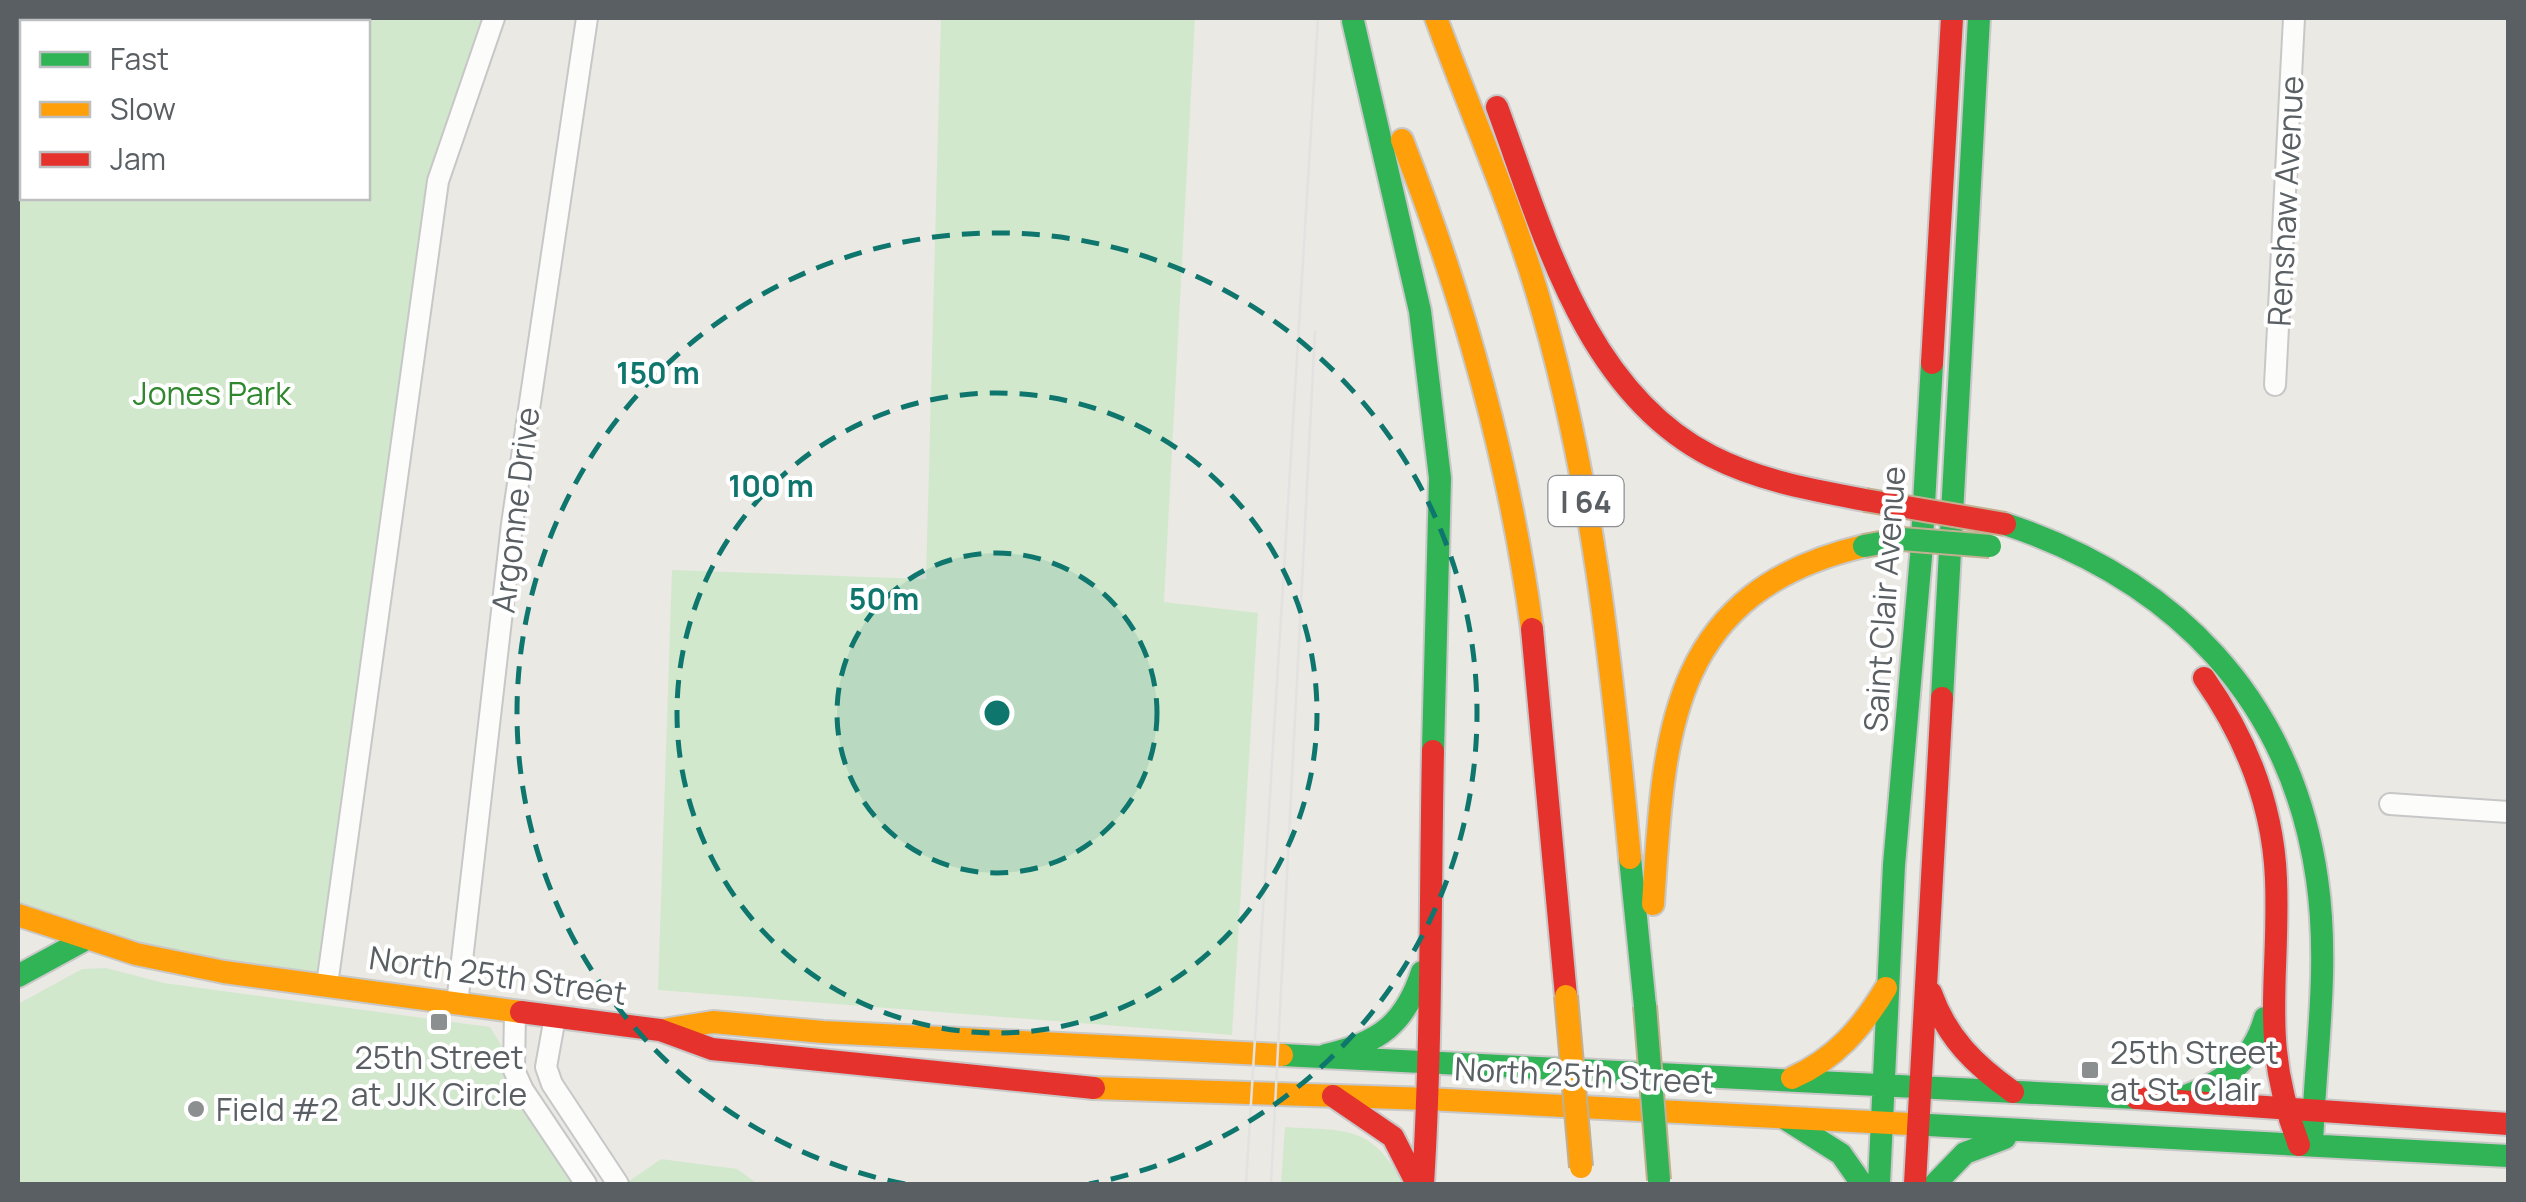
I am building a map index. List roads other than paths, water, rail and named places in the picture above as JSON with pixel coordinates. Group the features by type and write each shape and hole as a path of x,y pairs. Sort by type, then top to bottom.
{"main road":[{"name":"Saint Clair Avenue","path":"1879,1184 1887,985 1921,556 1952,18"},
{"name":"Saint Clair Avenue","path":"1915,1184 1979,18"},
{"path":"1352,19 1403,224 1435,420 1441,544 1429,950 1431,1062 1420,1184"},
{"name":"I 64","path":"1352,19 1451,269 1500,448 1540,684 1582,1176"},
{"path":"1440,28 1493,95 1554,256 1598,351 1643,408 1677,438 1758,478 1808,493 2004,524 2069,543 2154,594 2204,641 2267,728 2305,822 2316,876 2320,916 2312,1107 2305,1145"},
{"name":"I 64","path":"1440,28 1536,289 1581,472 1611,660 1659,1182"},
{"path":"1645,1006 1664,761 1685,678 1708,640 1775,579 1802,563 1902,539 2000,548 2094,580 2134,606 2194,665 2220,699 2262,788 2271,825 2276,906 2270,996 2274,1068 2284,1106 2305,1145"},
{"name":"North 25th Street","path":"18,914 136,954 224,972 660,1030 712,1050 991,1080 1143,1092 1428,1099 1782,1116 1918,1128 2508,1156"},
{"path":"18,976 86,938"},
{"path":"1326,1056 1381,1038 1399,1024 1412,1006 1429,950"},
{"path":"1927,978 1948,1037 1973,1064 2012,1092"},
{"path":"1784,1081 1825,1062 1846,1046 1868,1020 1887,985"},
{"path":"2175,1100 2216,1086 2243,1068 2260,1043 2270,996"},
{"name":"North 25th Street","path":"660,1030 713,1022 823,1032 2312,1107 2508,1124"},
{"path":"1333,1096 1392,1137 1420,1184"},
{"path":"1782,1116 1841,1154 1862,1184"},
{"path":"1934,1184 1965,1152 2022,1132"}],"street":[{"path":"328,984 438,180 494,18"},
{"name":"Argonne Drive","path":"457,1004 512,524 587,18"},
{"name":"Renshaw Avenue","path":"2275,385 2294,18"},
{"path":"2390,804 2508,812"},
{"path":"515,1012 514,1070 523,1090 586,1184"},
{"path":"554,1017 546,1066 552,1084 618,1184"}],"tram line":[{"path":"1246,1184 1318,18"},
{"path":"1271,1184 1315,332"}],"place":[{"name":"25th Street at JJK Circle","path":"439,1022"},
{"name":"25th Street at St. Clair","path":"2090,1070"},
{"name":"Field #2","path":"196,1109"}],"park label":[{"name":"Jones Park","path":"212,393"}]}
